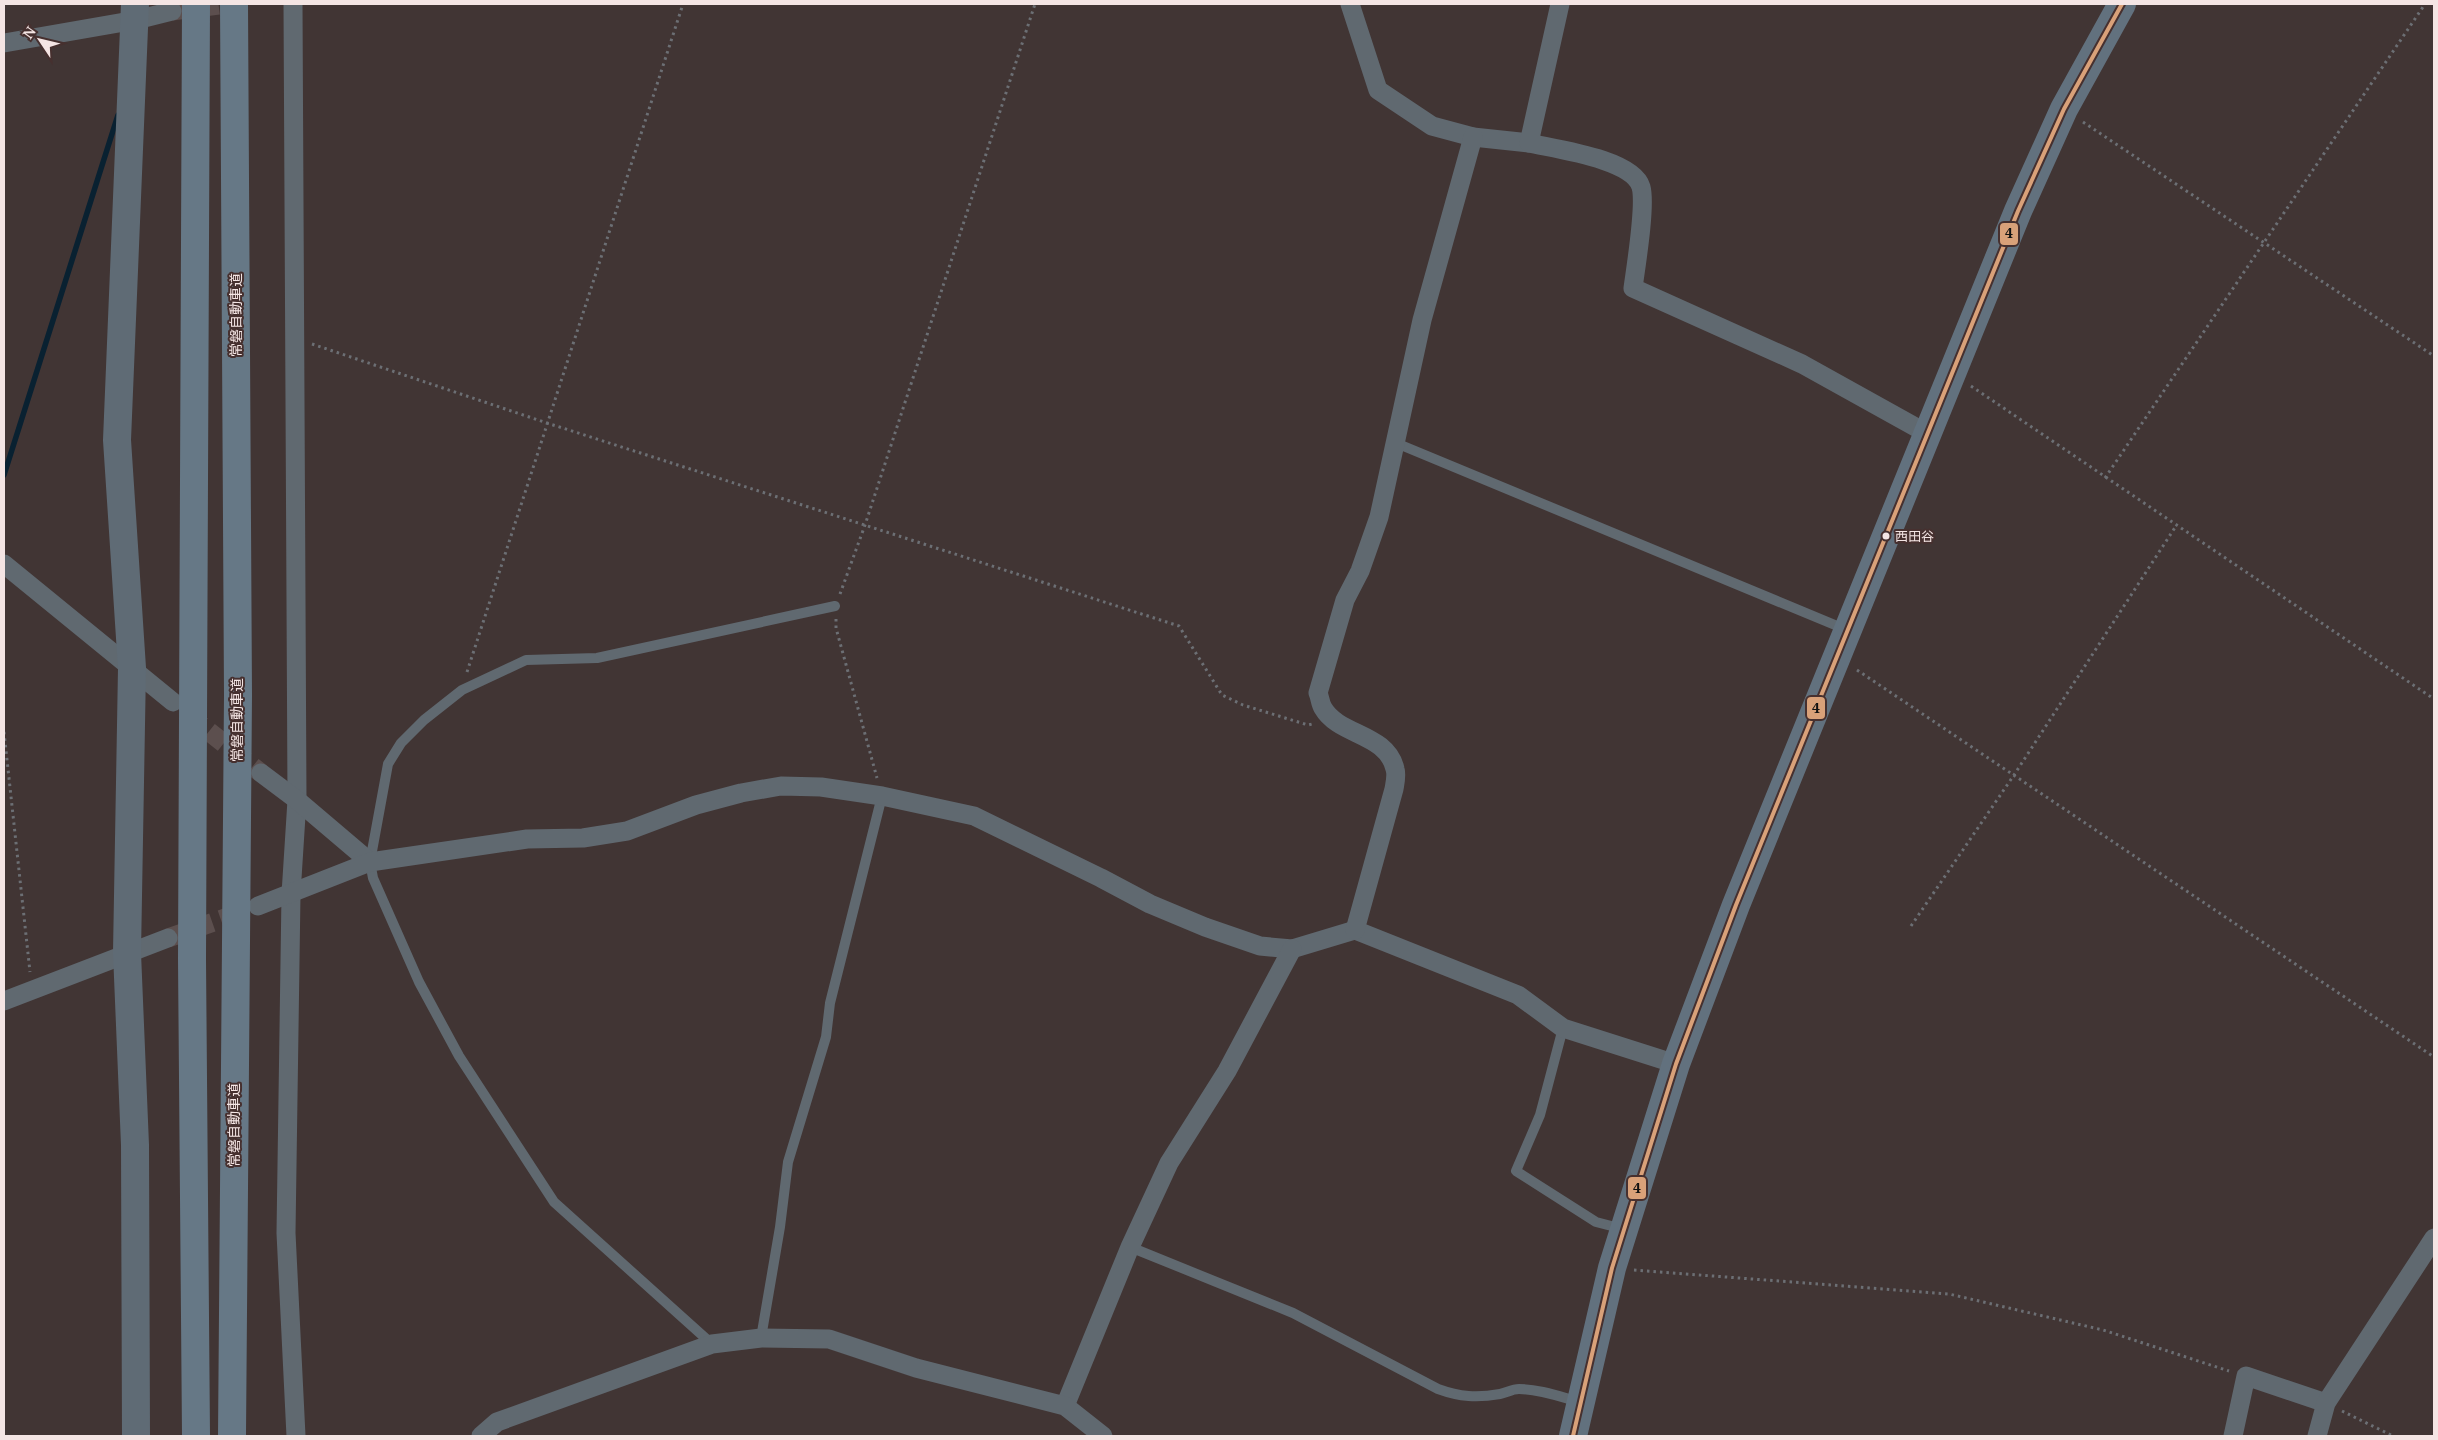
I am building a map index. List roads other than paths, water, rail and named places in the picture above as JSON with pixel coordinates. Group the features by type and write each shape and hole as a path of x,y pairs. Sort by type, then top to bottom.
{"highway":[{"name":"常磐自動車道","path":"232,1436 238,695 234,4"},
{"path":"184,8 196,1436"}],"main road":[{"path":"1573,1436 1612,1268 1676,1064 1733,913 2018,211 2064,109 2122,4"}],"street":[{"path":"293,4 297,800 291,894 286,1233 296,1436"},
{"path":"1350,4 1378,90 1432,126 1473,137 1529,143 1614,164 1630,173 1641,186 1641,207 1633,288 1802,364 1928,434"},
{"path":"1529,143 1560,4"},
{"path":"4,43 136,12 184,8"},
{"path":"136,12 117,440 132,668 127,953 135,1145 136,1436"},
{"path":"1355,930 1394,789 1396,770 1389,756 1376,743 1332,719 1322,707 1318,692 1345,600 1360,571 1379,518 1396,443 1408,377 1422,320 1473,137"},
{"path":"4,564 173,702"},
{"path":"261,773 297,800 370,862"},
{"path":"258,906 370,862 527,839 583,838 627,831 696,805 741,792 781,786 821,787 882,796 974,816 1150,904 1205,927 1260,946 1292,949 1355,930 1518,995 1564,1028 1676,1064"},
{"path":"4,1001 168,938"},
{"path":"1065,1406 1130,1247 1169,1163 1227,1071 1292,949"},
{"path":"2317,1436 2326,1403 2434,1238"},
{"path":"481,1436 497,1422 712,1344 761,1338 829,1339 916,1368 1065,1406 1103,1436"},
{"path":"2233,1436 2246,1376 2326,1403"}],"lane":[{"path":"1396,443 1848,630"},
{"path":"712,1344 554,1202 459,1056 418,982 373,878 370,862 388,764 401,743 424,720 462,690 526,660 597,658 835,606"},
{"path":"761,1338 780,1227 788,1162 826,1037 830,1003 882,796"},
{"path":"1564,1028 1540,1115 1516,1171 1596,1222 1624,1229"},
{"path":"1130,1247 1293,1313 1438,1389 1457,1396 1480,1397 1503,1394 1517,1388 1580,1402"}],"waterway":[{"path":"4,475 118,115"}],"tunnel":[{"path":"172,11 228,4"},
{"path":"187,714 261,773"},
{"path":"168,938 245,911"}],"place":[{"name":"西田谷","path":"1886,536"}]}
